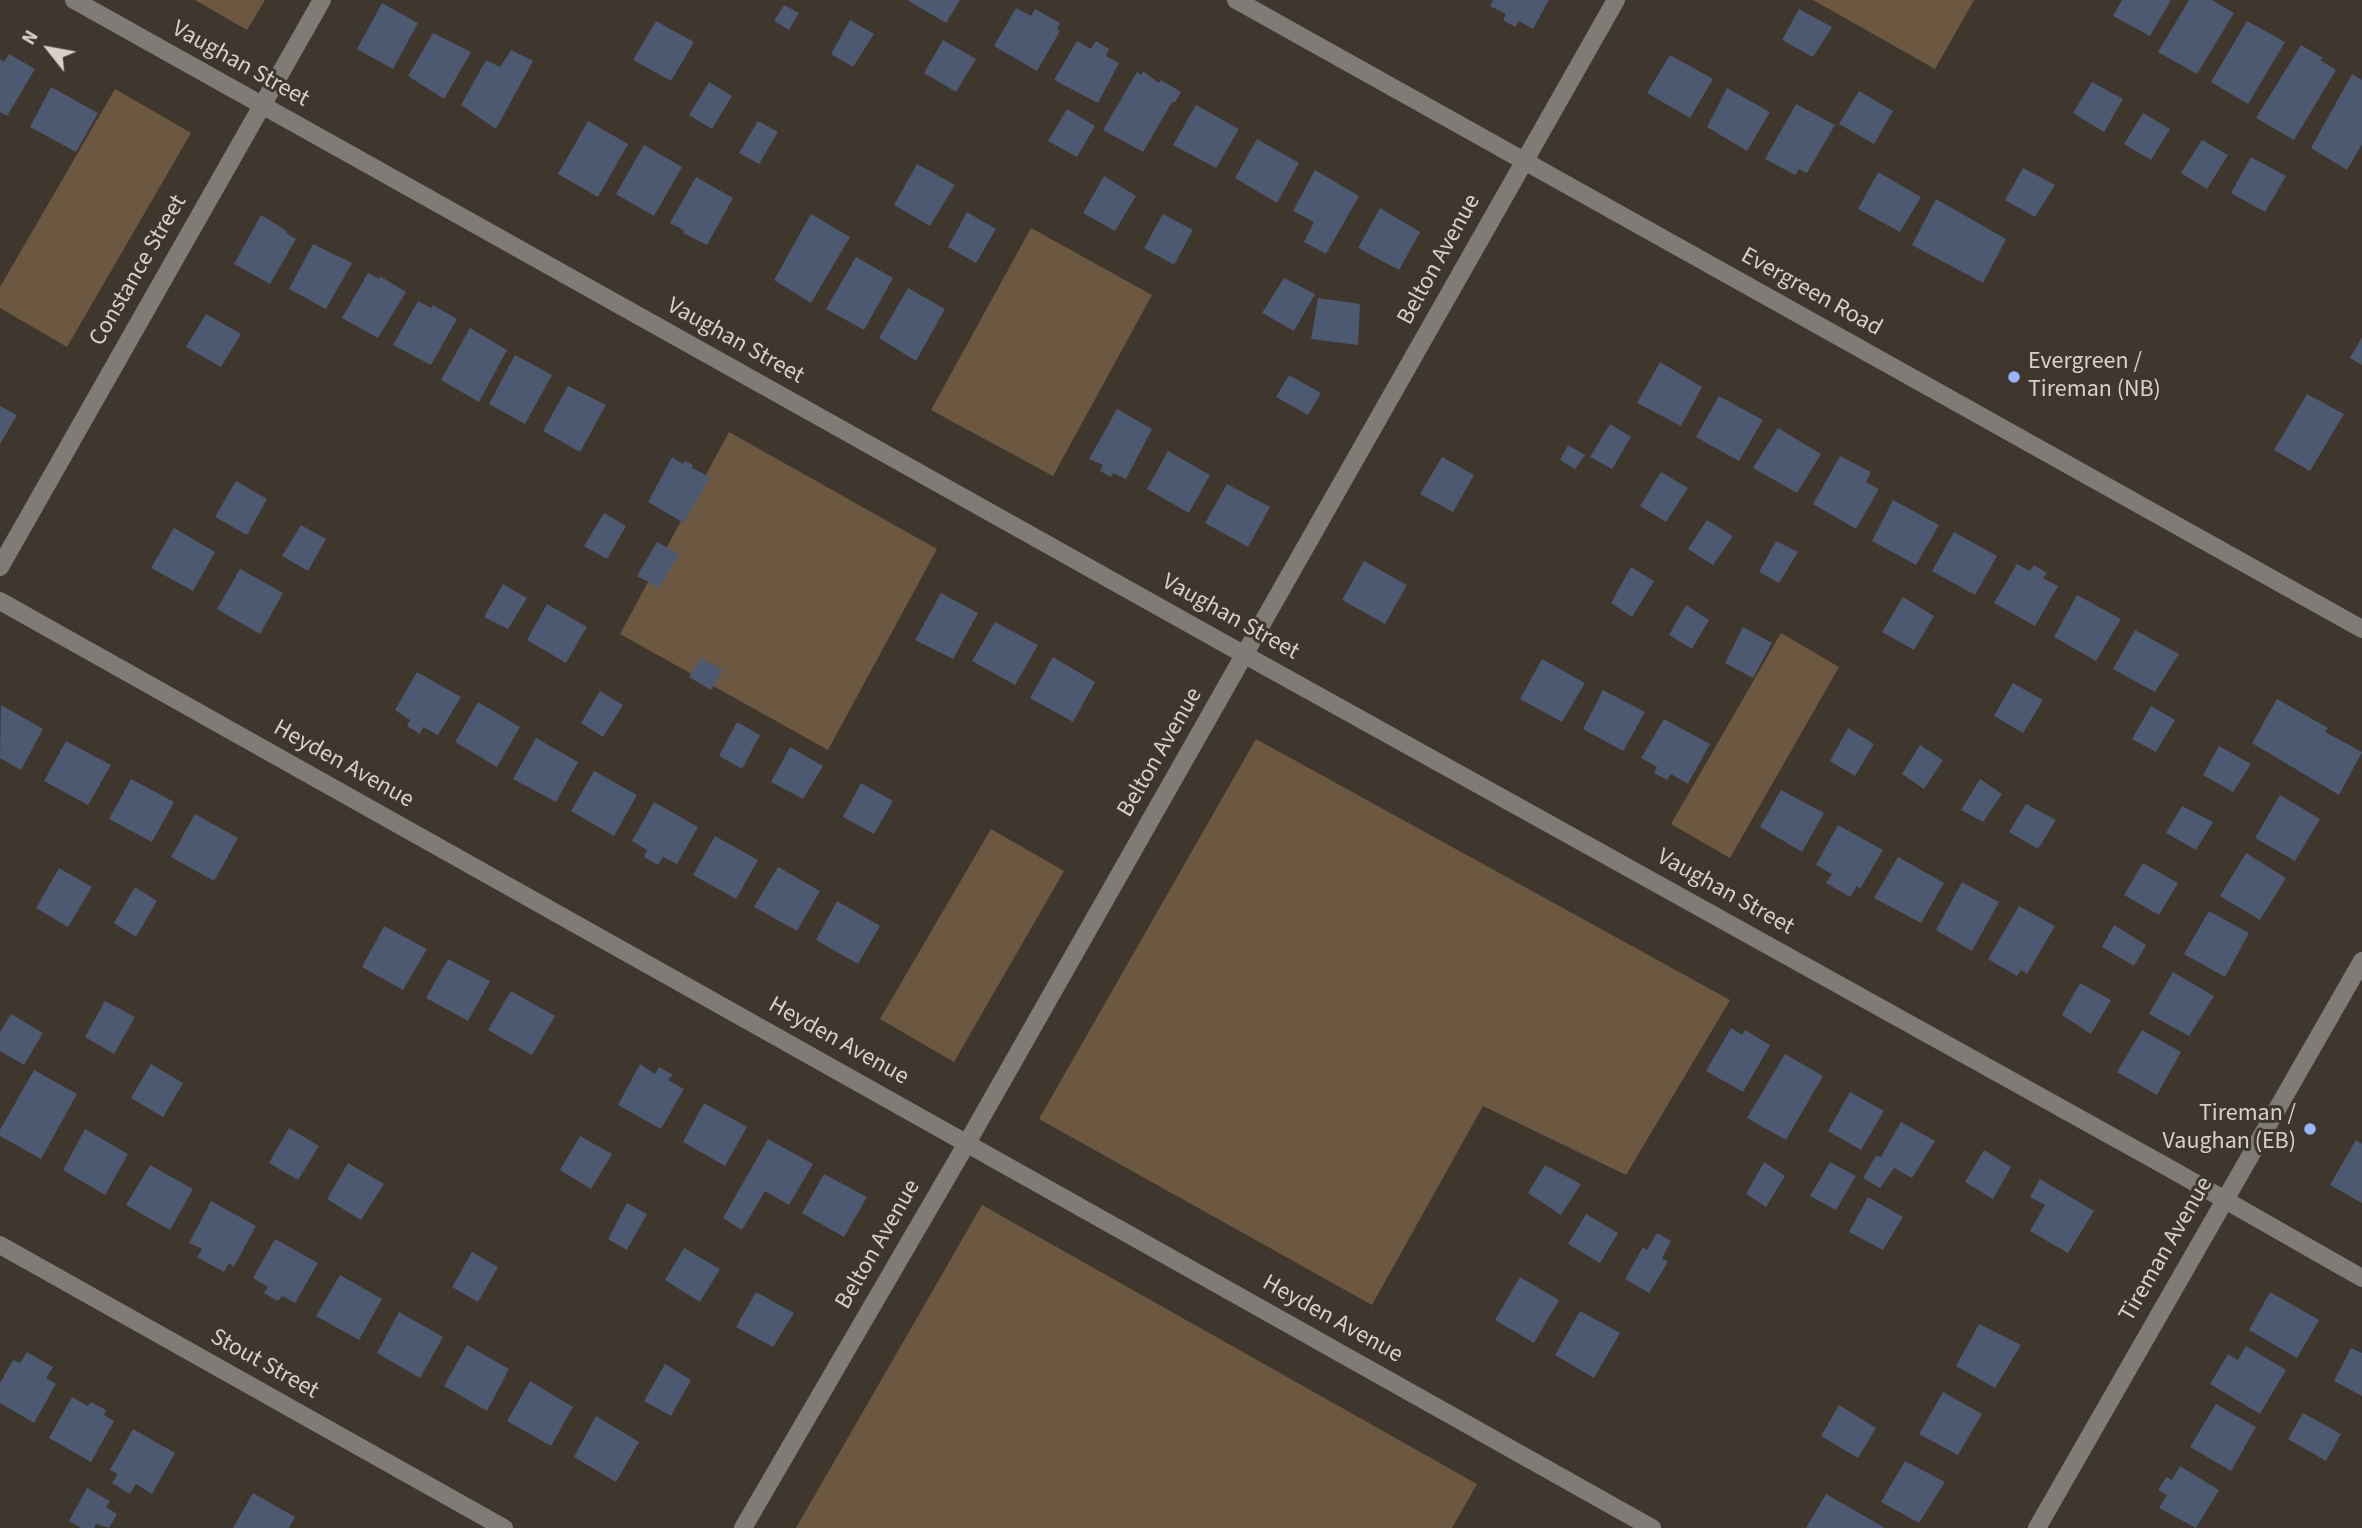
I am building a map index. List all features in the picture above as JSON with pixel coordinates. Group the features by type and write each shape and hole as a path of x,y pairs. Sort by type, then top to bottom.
{"street":[{"name":"Vaughan Street","path":"74,0 2362,1278"},
{"name":"Constance Street","path":"0,567 322,0"},
{"name":"Evergreen Road","path":"1236,0 2362,629"},
{"name":"Belton Avenue","path":"743,1528 967,1143 1616,0"},
{"name":"Heyden Avenue","path":"0,601 1651,1528"},
{"name":"Tireman Avenue","path":"2037,1528 2362,961"},
{"name":"Stout Street","path":"0,1245 504,1528"}],"shaded area":[{"path":"195,0 265,0 247,30"},
{"path":"1813,0 1974,0 1935,69"},
{"path":"115,89 191,133 67,347 0,308 0,287"},
{"path":"1031,228 1152,295 1053,476 931,410"},
{"path":"729,432 937,549 828,750 620,634"},
{"path":"1781,633 1839,667 1730,858 1671,824"},
{"path":"1256,739 1730,1000 1626,1175 1483,1106 1372,1305 1039,1119"},
{"path":"991,829 1064,871 954,1062 880,1019"},
{"path":"982,1205 1477,1484 1452,1528 796,1528"}],"building":[{"path":"907,0 960,0 946,23"},
{"path":"1493,0 1549,0 1533,29 1519,21 1515,27 1503,20 1506,14 1490,6"},
{"path":"2122,0 2171,0 2150,36 2113,16"},
{"path":"2189,0 2212,0 2234,13 2197,74 2158,52"},
{"path":"382,3 418,23 393,69 357,49"},
{"path":"784,5 799,13 789,30 774,21"},
{"path":"1016,8 1031,16 1035,9 1060,23 1057,29 1060,31 1037,71 994,46"},
{"path":"1799,9 1832,27 1813,57 1782,40"},
{"path":"850,20 874,34 853,67 831,54"},
{"path":"656,21 694,42 671,81 633,60"},
{"path":"2247,21 2285,42 2248,104 2211,82"},
{"path":"433,33 471,52 444,99 408,76"},
{"path":"943,40 976,59 956,92 924,73"},
{"path":"1077,41 1091,49 1096,41 1109,49 1106,56 1119,63 1098,103 1054,80"},
{"path":"2301,45 2323,58 2320,60 2336,70 2294,140 2256,118"},
{"path":"511,50 533,61 496,129 461,105 486,60 500,67"},
{"path":"9,54 35,69 7,116 0,112 0,59 4,62"},
{"path":"1670,55 1713,79 1690,118 1647,93"},
{"path":"1143,71 1159,83 1161,80 1181,92 1175,102 1172,102 1143,152 1103,130 1137,72 1141,75"},
{"path":"2352,74 2362,80 2362,144 2347,170 2311,148"},
{"path":"709,82 732,96 712,129 689,115"},
{"path":"2092,82 2123,99 2104,132 2073,113"},
{"path":"51,87 98,113 76,152 30,127"},
{"path":"1727,88 1770,112 1747,151 1707,127"},
{"path":"1859,91 1893,111 1874,144 1839,124"},
{"path":"1796,104 1835,125 1807,173 1799,169 1795,175 1765,159"},
{"path":"1196,105 1239,129 1216,168 1173,145"},
{"path":"1067,109 1095,126 1077,157 1048,141"},
{"path":"2143,113 2170,129 2151,160 2124,144"},
{"path":"588,121 628,144 598,197 558,174"},
{"path":"758,121 778,132 759,164 739,153"},
{"path":"1257,139 1299,163 1277,203 1235,178"},
{"path":"2202,140 2228,155 2207,189 2181,173"},
{"path":"644,145 682,167 654,216 616,194"},
{"path":"2251,157 2286,176 2265,212 2231,193"},
{"path":"917,164 955,185 930,226 894,205"},
{"path":"2023,168 2055,185 2035,217 2005,200"},
{"path":"1315,170 1359,196 1326,254 1304,242 1314,222 1293,211"},
{"path":"1878,172 1921,197 1900,232 1858,209"},
{"path":"1104,176 1136,196 1115,231 1083,213"},
{"path":"696,177 733,198 707,245 670,223"},
{"path":"1936,199 2006,239 1983,283 1912,245"},
{"path":"1380,208 1420,232 1399,270 1358,248"},
{"path":"967,212 996,229 976,263 948,247"},
{"path":"811,214 850,237 811,303 774,280"},
{"path":"1163,214 1193,230 1174,265 1144,248"},
{"path":"261,215 296,239 270,284 234,264"},
{"path":"313,244 352,263 326,309 289,289"},
{"path":"856,257 893,278 864,330 826,309"},
{"path":"368,273 379,279 380,276 406,292 378,338 342,318"},
{"path":"1284,278 1315,294 1294,331 1262,313"},
{"path":"908,288 945,309 916,361 879,338"},
{"path":"1318,298 1360,304 1358,345 1311,339"},
{"path":"418,301 431,308 433,305 457,319 431,365 393,345"},
{"path":"206,314 241,334 221,367 186,347"},
{"path":"470,328 507,350 479,402 441,380"},
{"path":"2362,337 2362,365 2350,358"},
{"path":"515,355 552,375 525,424 489,404"},
{"path":"1660,362 1702,387 1681,426 1637,403"},
{"path":"1289,375 1321,393 1308,415 1276,397"},
{"path":"568,386 606,405 580,452 543,431"},
{"path":"2307,394 2344,414 2310,471 2274,450"},
{"path":"1719,396 1763,420 1739,461 1696,437"},
{"path":"0,406 17,415 0,444"},
{"path":"1117,409 1152,429 1126,479 1113,473 1111,477 1100,471 1103,465 1089,459"},
{"path":"1610,424 1631,437 1612,469 1590,457"},
{"path":"1778,428 1821,454 1797,493 1753,468"},
{"path":"1568,445 1585,455 1575,469 1560,460"},
{"path":"1168,451 1210,475 1189,513 1147,489"},
{"path":"1840,456 1871,472 1866,482 1879,489 1856,529 1813,504"},
{"path":"672,457 683,464 685,461 693,465 692,468 710,477 684,523 648,502"},
{"path":"1442,457 1474,475 1453,512 1420,494"},
{"path":"1661,472 1688,488 1666,522 1640,506"},
{"path":"236,481 267,499 247,535 215,517"},
{"path":"1227,484 1270,507 1248,547 1205,523"},
{"path":"1893,500 1939,525 1916,565 1872,541"},
{"path":"604,513 626,526 607,559 584,546"},
{"path":"1707,520 1733,536 1713,565 1688,549"},
{"path":"301,525 326,539 308,571 282,556"},
{"path":"174,528 215,552 193,591 151,568"},
{"path":"1954,532 1997,556 1975,595 1932,571"},
{"path":"1776,541 1798,552 1779,583 1759,572"},
{"path":"657,542 679,554 659,588 637,576"},
{"path":"1364,561 1407,585 1385,624 1342,600"},
{"path":"2017,564 2030,571 2034,565 2047,573 2043,578 2058,586 2035,626 1994,603"},
{"path":"1631,567 1654,581 1632,617 1611,603"},
{"path":"240,569 283,593 260,634 217,609"},
{"path":"503,584 527,598 508,629 484,617"},
{"path":"941,593 978,613 953,659 915,640"},
{"path":"2077,595 2121,619 2096,661 2054,637"},
{"path":"1903,597 1934,616 1914,650 1882,632"},
{"path":"547,604 587,627 566,663 527,640"},
{"path":"1686,605 1709,620 1692,649 1669,635"},
{"path":"995,622 1038,645 1015,685 972,661"},
{"path":"1743,627 1772,643 1753,678 1725,663"},
{"path":"2135,630 2179,654 2155,692 2113,669"},
{"path":"1053,657 1095,682 1073,722 1030,698"},
{"path":"701,658 723,670 711,690 689,677"},
{"path":"1542,659 1585,683 1562,722 1520,699"},
{"path":"417,672 461,697 438,735 423,727 420,734 407,726 410,720 395,710"},
{"path":"2013,683 2043,700 2023,733 1994,716"},
{"path":"1603,690 1645,712 1623,751 1583,729"},
{"path":"600,691 623,705 603,737 581,723"},
{"path":"2277,699 2328,728 2325,732 2362,752 2339,795 2252,743"},
{"path":"478,702 520,727 497,767 455,742"},
{"path":"1,705 43,729 21,770 0,758"},
{"path":"2151,706 2175,720 2156,752 2132,739"},
{"path":"1664,719 1710,744 1688,784 1671,774 1667,780 1654,773 1657,767 1641,758"},
{"path":"737,722 760,735 742,769 719,756"},
{"path":"1848,728 1874,744 1855,776 1830,761"},
{"path":"536,738 578,762 556,802 513,779"},
{"path":"66,741 111,765 88,805 44,781"},
{"path":"1920,745 1943,760 1924,789 1902,774"},
{"path":"2219,746 2251,764 2233,792 2203,775"},
{"path":"790,747 823,766 803,799 771,782"},
{"path":"594,771 637,795 614,836 571,811"},
{"path":"131,779 174,802 152,842 109,819"},
{"path":"1980,779 2002,794 1983,822 1961,810"},
{"path":"861,783 893,801 874,834 843,817"},
{"path":"1781,790 1824,813 1802,852 1760,827"},
{"path":"2280,795 2320,819 2295,861 2255,838"},
{"path":"654,802 698,827 677,864 663,857 658,865 644,857 647,850 632,841"},
{"path":"2026,804 2056,820 2038,849 2009,832"},
{"path":"2182,806 2213,822 2196,850 2166,833"},
{"path":"195,814 238,838 214,881 171,857"},
{"path":"1838,825 1883,850 1860,889 1857,886 1850,897 1826,883 1832,874 1816,865"},
{"path":"715,836 758,860 736,899 693,875"},
{"path":"2246,853 2286,878 2260,920 2220,896"},
{"path":"1898,857 1944,883 1921,923 1874,898"},
{"path":"2143,863 2178,883 2159,915 2124,895"},
{"path":"778,867 820,891 797,931 754,907"},
{"path":"59,868 92,887 68,927 36,908"},
{"path":"1962,882 1999,902 1972,951 1936,930"},
{"path":"135,887 157,901 136,937 114,923"},
{"path":"837,901 880,926 858,964 816,940"},
{"path":"2019,906 2055,926 2027,974 2021,970 2017,976 1988,959"},
{"path":"2209,911 2249,933 2225,977 2184,954"},
{"path":"2114,925 2146,945 2134,966 2102,947"},
{"path":"384,926 427,949 403,990 362,967"},
{"path":"448,959 490,981 468,1021 426,998"},
{"path":"2173,972 2214,996 2189,1036 2149,1014"},
{"path":"2080,983 2111,1000 2091,1034 2062,1015"},
{"path":"511,991 555,1016 532,1055 488,1030"},
{"path":"105,1001 135,1017 114,1054 85,1037"},
{"path":"11,1014 43,1033 24,1065 0,1051 0,1032"},
{"path":"1731,1028 1742,1035 1745,1030 1770,1045 1743,1092 1706,1071"},
{"path":"2142,1030 2181,1052 2157,1095 2117,1072"},
{"path":"1785,1054 1823,1076 1786,1140 1747,1118"},
{"path":"151,1064 183,1083 163,1117 131,1098"},
{"path":"640,1064 655,1074 659,1067 673,1075 668,1080 684,1089 661,1129 618,1105"},
{"path":"34,1070 77,1094 41,1159 0,1136 0,1130"},
{"path":"1850,1092 1884,1111 1861,1150 1828,1131"},
{"path":"704,1103 747,1127 725,1166 683,1142"},
{"path":"1901,1122 1935,1141 1912,1178 1894,1168 1880,1188 1863,1178 1876,1156 1881,1157"},
{"path":"289,1128 319,1146 298,1180 269,1163"},
{"path":"85,1129 128,1154 105,1195 63,1170"},
{"path":"580,1136 612,1154 591,1189 560,1170"},
{"path":"768,1139 813,1164 789,1205 765,1191 742,1230 723,1218"},
{"path":"2356,1140 2362,1144 2362,1203 2330,1185"},
{"path":"1984,1150 2011,1167 1993,1199 1965,1182"},
{"path":"1764,1162 1785,1176 1766,1207 1746,1194"},
{"path":"1830,1162 1856,1176 1836,1210 1810,1196"},
{"path":"348,1163 384,1184 361,1220 327,1199"},
{"path":"150,1165 193,1189 170,1230 126,1205"},
{"path":"1545,1165 1581,1184 1561,1215 1528,1193"},
{"path":"824,1174 867,1197 844,1237 802,1213"},
{"path":"2040,1179 2094,1211 2068,1253 2030,1231 2045,1205 2030,1197"},
{"path":"1868,1197 1903,1217 1883,1250 1849,1232"},
{"path":"211,1201 256,1226 234,1267 229,1263 224,1272 197,1257 202,1249 189,1243"},
{"path":"627,1203 647,1214 627,1250 608,1239"},
{"path":"1586,1214 1618,1233 1600,1263 1568,1244"},
{"path":"1657,1233 1671,1241 1662,1258 1668,1262 1649,1293 1625,1279 1643,1247 1647,1250"},
{"path":"275,1239 318,1263 295,1303 282,1296 278,1301 264,1293 268,1287 253,1278"},
{"path":"684,1248 720,1269 700,1302 665,1280"},
{"path":"472,1252 498,1267 478,1302 452,1287"},
{"path":"340,1275 382,1299 359,1340 316,1316"},
{"path":"1520,1277 1559,1300 1534,1343 1495,1320"},
{"path":"756,1292 794,1313 773,1347 736,1327"},
{"path":"2270,1292 2319,1320 2297,1358 2249,1330"},
{"path":"1580,1311 1620,1333 1594,1378 1555,1355"},
{"path":"399,1312 443,1337 420,1378 377,1353"},
{"path":"1979,1324 2021,1345 1995,1388 1956,1366"},
{"path":"467,1345 509,1369 487,1411 444,1386"},
{"path":"2246,1346 2286,1370 2260,1414 2210,1384 2228,1354 2238,1360"},
{"path":"2351,1348 2362,1353 2362,1396 2334,1381"},
{"path":"27,1352 53,1367 46,1378 56,1384 34,1423 0,1403 0,1383 13,1360 20,1363"},
{"path":"665,1364 691,1380 671,1416 644,1401"},
{"path":"530,1381 573,1407 551,1446 507,1421"},
{"path":"1943,1392 1982,1414 1958,1455 1919,1434"},
{"path":"72,1397 88,1406 91,1402 106,1410 104,1415 114,1421 91,1462 49,1438"},
{"path":"2216,1404 2256,1427 2231,1471 2190,1447"},
{"path":"1839,1405 1876,1428 1858,1458 1821,1436"},
{"path":"2303,1413 2341,1434 2326,1461 2288,1439"},
{"path":"596,1416 639,1442 616,1482 574,1457"},
{"path":"133,1429 175,1453 152,1494 136,1484 130,1494 112,1483 118,1474 110,1470"},
{"path":"1905,1461 1945,1482 1919,1523 1881,1502"},
{"path":"2180,1466 2219,1490 2196,1528 2159,1508 2167,1495 2158,1490 2166,1477 2172,1480"},
{"path":"87,1488 110,1501 106,1507 117,1514 109,1528 96,1524 94,1528 81,1528 69,1521"},
{"path":"253,1493 295,1517 289,1528 233,1528"},
{"path":"1826,1494 1885,1528 1806,1528"}],"place":[{"name":"Evergreen / Tireman (NB)","path":"2014,377"},
{"name":"Tireman / Vaughan (EB)","path":"2310,1129"}]}
